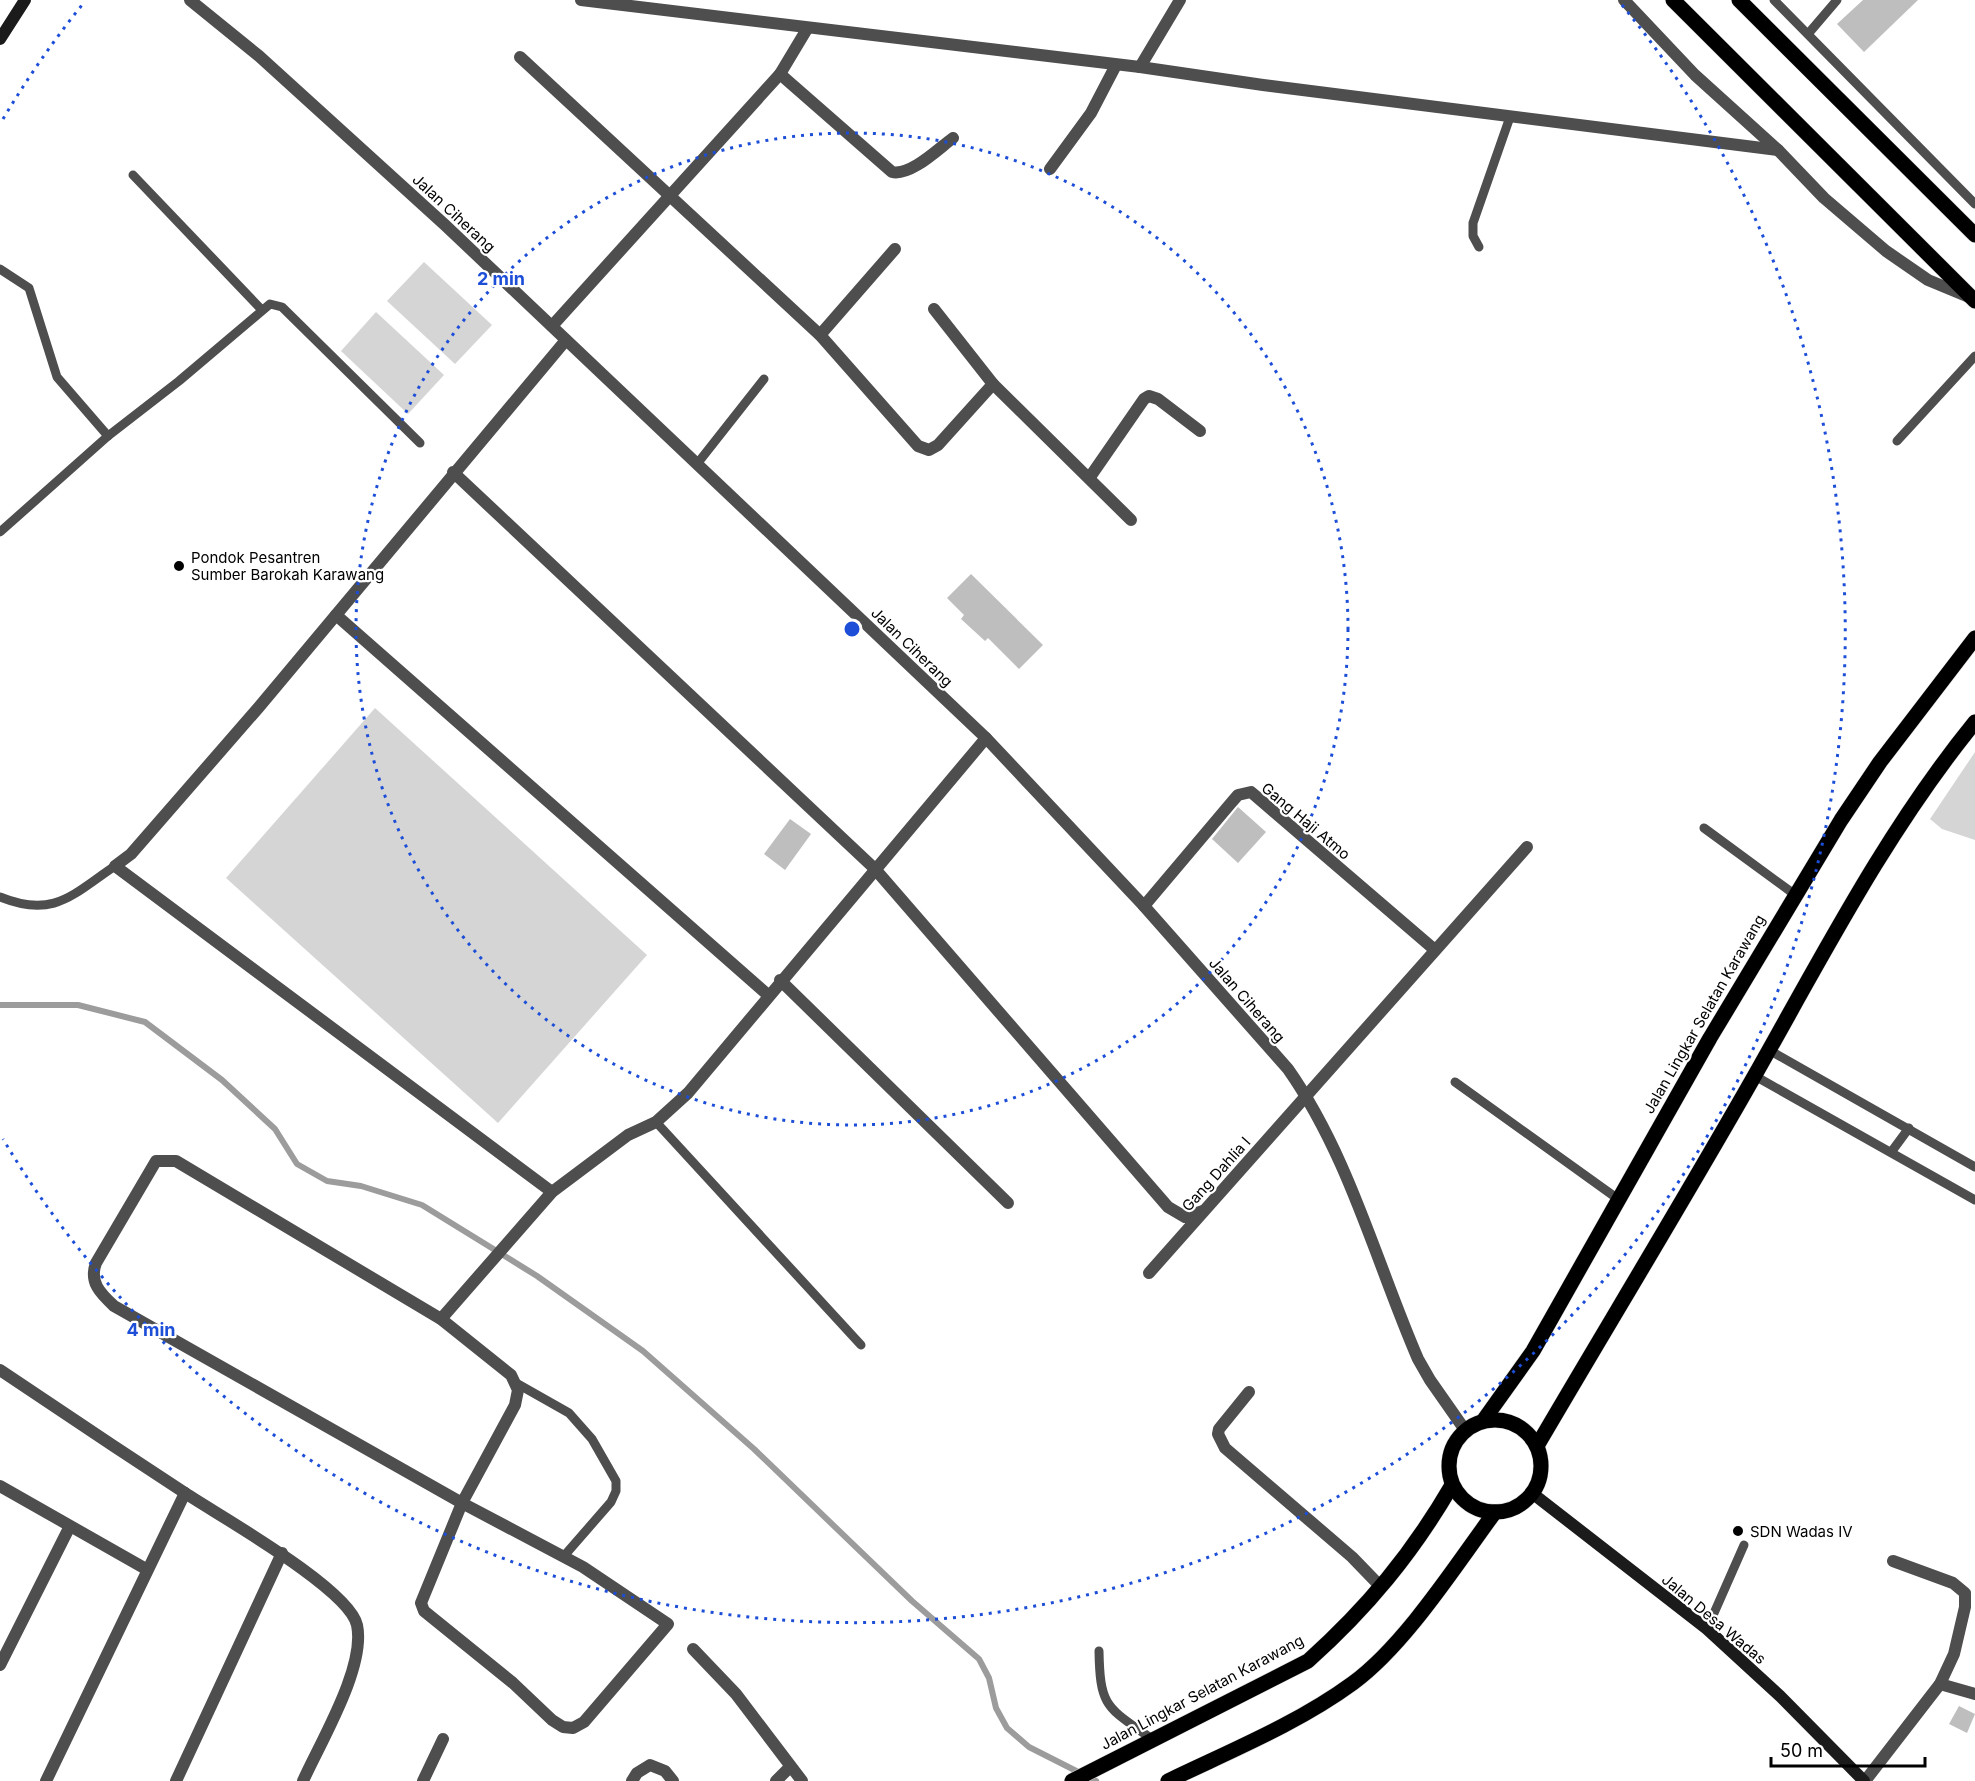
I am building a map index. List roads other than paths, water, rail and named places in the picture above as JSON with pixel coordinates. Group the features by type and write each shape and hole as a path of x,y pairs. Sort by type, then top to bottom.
{"main road":[{"path":"0,39 25,0"},
{"path":"1672,0 1974,300"},
{"path":"1739,0 1975,235"},
{"name":"Jalan Lingkar Selatan Karawang","path":"1483,1421 1533,1351 1794,894 1880,762 1975,638"},
{"path":"1537,1446 1755,1076 1871,871 1975,722"},
{"path":"1498,1419 1514,1423 1527,1433 1537,1446 1541,1470 1532,1493 1522,1504 1509,1510 1496,1512 1479,1510 1464,1501 1452,1485 1448,1466 1452,1446 1465,1430 1483,1421 1498,1419"},
{"name":"Jalan Lingkar Selatan Karawang","path":"1072,1781 1308,1661 1338,1634 1382,1587 1423,1536 1452,1485"},
{"name":"Jalan Desa Wadas","path":"1532,1493 1707,1629 1780,1696 1865,1781"},
{"path":"1168,1781 1314,1710 1355,1682 1380,1659 1423,1609 1496,1512"}],"street":[{"name":"Jalan Ciherang","path":"190,0 322,112 698,464 986,738 1144,906 1288,1069 1307,1097 1322,1122 1352,1191 1418,1359 1465,1430"},
{"path":"581,0 807,29 1140,67 1510,117 1778,150"},
{"path":"1140,67 1180,0"},
{"path":"1624,0 1695,75 1778,150 1824,198 1886,251 1928,280 1974,300"},
{"path":"552,326 780,74 807,29"},
{"path":"520,57 820,335 910,440 922,449 929,450 938,445 993,384"},
{"path":"1050,169 1091,113 1116,65"},
{"path":"780,74 892,172 898,173 912,166 953,138"},
{"path":"820,335 895,249"},
{"path":"934,309 993,384 1090,477 1131,520"},
{"path":"552,1192 115,866 131,854 151,833 566,340"},
{"path":"1090,477 1144,399 1149,396 1158,399 1200,432"},
{"path":"453,472 876,869 1167,1207 1185,1217 1203,1211"},
{"path":"336,615 768,995"},
{"path":"441,1319 552,1192 628,1135 656,1122 688,1093 986,738"},
{"name":"Gang Haji Atmo","path":"1144,906 1238,795 1251,792 1435,950"},
{"name":"Gang Dahlia I","path":"1149,1273 1527,848"},
{"path":"780,981 1008,1203"},
{"path":"516,1383 504,1369 441,1319 176,1161 156,1161 92,1274 98,1288 114,1306 462,1503 564,1556 668,1624 584,1722 573,1728 563,1727 552,1720 422,1607 421,1597 462,1503 515,1405 518,1390 516,1383"},
{"path":"0,1370 185,1493 282,1553 344,1602 357,1622 359,1646 353,1672 303,1781"},
{"path":"1249,1392 1219,1429 1218,1434 1225,1448 1352,1557 1382,1587"},
{"path":"0,1486 69,1528 146,1569"},
{"path":"46,1781 146,1569 185,1493"},
{"path":"0,1665 69,1528"},
{"path":"177,1781 282,1553"},
{"path":"1865,1781 1940,1684 1953,1654 1965,1607 1965,1593 1953,1583 1893,1560"},
{"path":"693,1649 736,1694 802,1781"},
{"path":"1940,1684 1975,1694"},
{"path":"423,1781 442,1739"},
{"path":"632,1781 637,1773 651,1765 665,1771 673,1781"},
{"path":"776,1781 790,1767"}],"lane":[{"path":"1774,0 1975,204"},
{"path":"1808,34 1837,0"},
{"path":"1479,247 1473,236 1473,223 1510,117"},
{"path":"133,175 261,309"},
{"path":"0,269 29,288 57,377 108,436"},
{"path":"0,532 108,436 179,381 261,309 270,304 282,306 420,443"},
{"path":"1897,441 1975,357"},
{"path":"698,464 764,379"},
{"path":"1704,828 1794,894"},
{"path":"0,897 37,907 68,900 115,866"},
{"path":"1769,1050 1975,1167"},
{"path":"1755,1076 1892,1151 1975,1200"},
{"path":"1455,1082 1618,1199"},
{"path":"656,1122 861,1346"},
{"path":"1892,1151 1909,1128"},
{"path":"516,1383 569,1413 592,1439 616,1481 616,1491 610,1502 564,1556"},
{"path":"1707,1629 1744,1545"},
{"path":"1099,1651 1100,1684 1109,1706 1152,1739"}],"waterway":[{"path":"0,1005 78,1005 145,1022 222,1080 275,1129 297,1164 327,1181 361,1186 422,1205 537,1276 643,1351 754,1449 912,1601 979,1659 989,1678 996,1708 1007,1728 1029,1747 1096,1781"}],"place":[{"name":"Pondok Pesantren Sumber Barokah Karawang","path":"179,566"},
{"name":"SDN Wadas IV","path":"1738,1531"}]}
